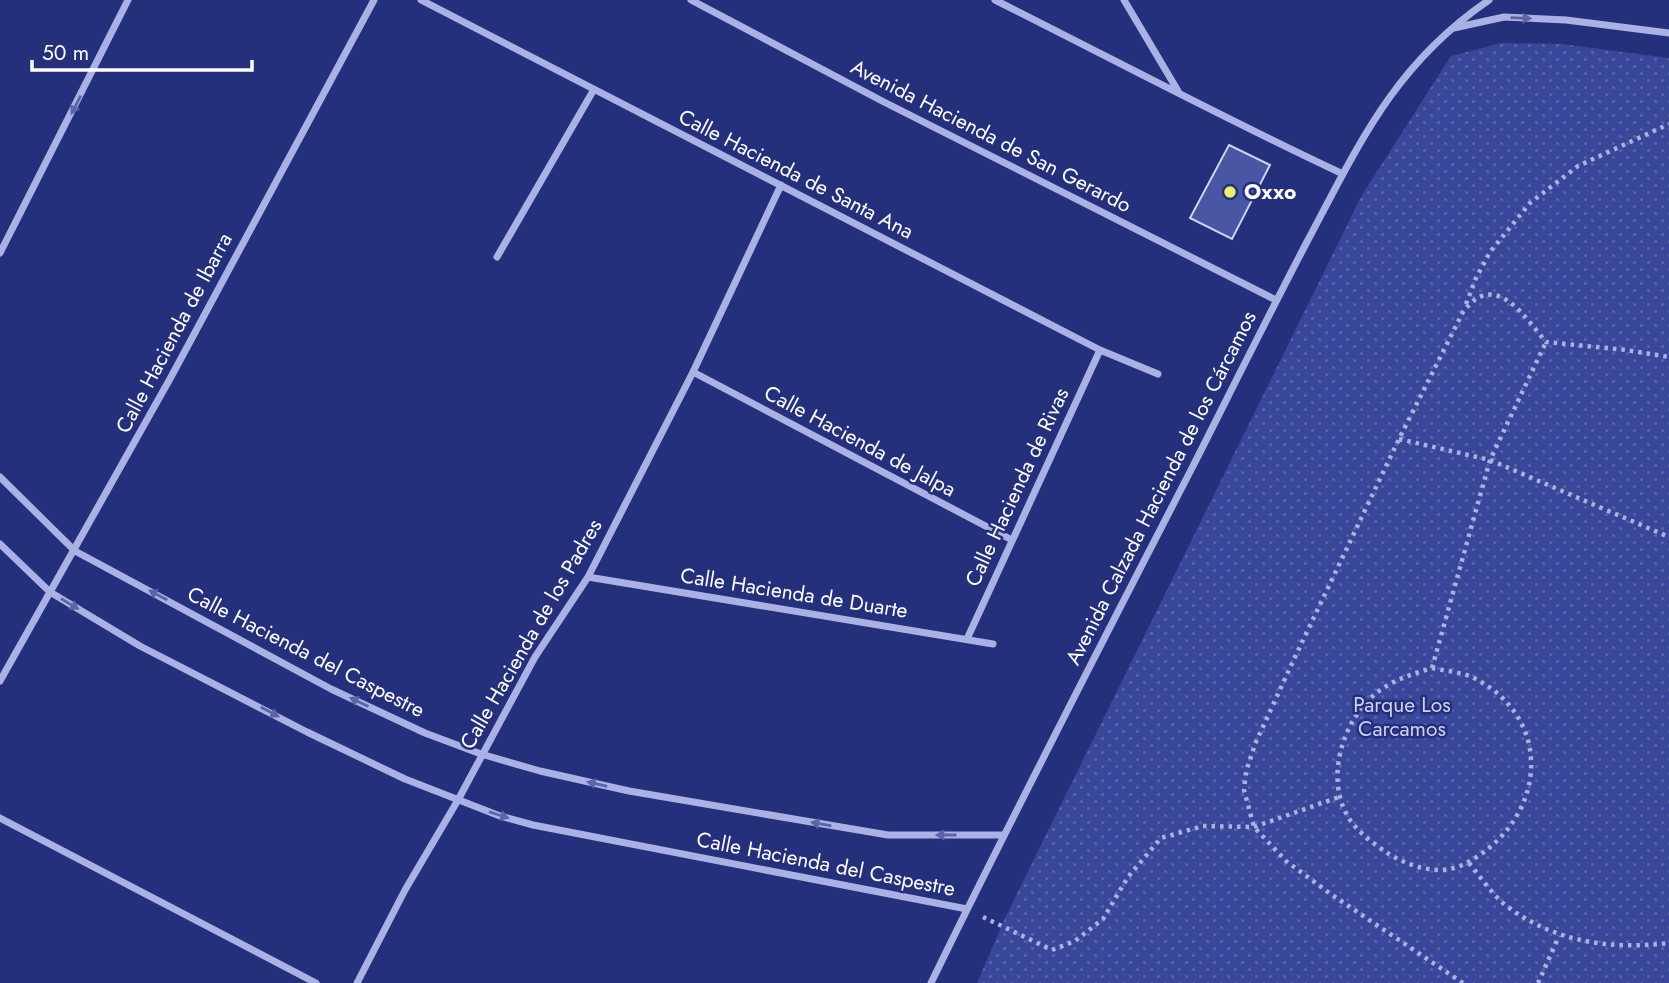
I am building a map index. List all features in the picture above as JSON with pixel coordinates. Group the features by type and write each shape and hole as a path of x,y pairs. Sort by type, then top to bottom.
{"street":[{"path":"0,253 128,0"},
{"name":"Calle Hacienda de Ibarra","path":"0,681 75,551 374,0"},
{"name":"Calle Hacienda de Santa Ana","path":"421,0 1100,350 1158,374"},
{"name":"Avenida Hacienda de San Gerardo","path":"691,0 884,102 1276,300"},
{"path":"995,0 1250,130 1343,174"},
{"path":"1124,0 1178,92"},
{"name":"Avenida Calzada Hacienda de los Cárcamos","path":"931,983 1276,300 1367,129 1405,75 1427,51 1469,13 1489,0"},
{"path":"1453,28 1504,18 1566,20 1669,33"},
{"path":"497,257 593,90"},
{"name":"Calle Hacienda de los Padres","path":"357,983 405,890 458,800 535,656 588,577 693,372 781,185"},
{"name":"Calle Hacienda de Rivas","path":"967,639 1100,350"},
{"name":"Calle Hacienda de Jalpa","path":"693,372 1012,540"},
{"name":"Calle Hacienda del Caspestre","path":"0,477 75,551 331,689 425,733 481,754 629,792 888,835 1004,835"},
{"name":"Calle Hacienda del Caspestre","path":"0,544 50,592 140,646 306,732 405,779 500,816 544,827 967,909"},
{"name":"Calle Hacienda de Duarte","path":"588,577 993,644"},
{"path":"0,818 316,983"}],"path":[{"path":"1462,983 1286,860 1254,827 1245,801 1245,772 1255,744 1490,253 1530,203 1578,166 1669,124"},
{"path":"1463,312 1477,296 1486,294 1506,298 1546,342 1669,357"},
{"path":"1432,668 1490,460 1546,342"},
{"path":"1399,439 1490,460 1669,537"},
{"path":"1432,668 1472,677 1497,693 1517,715 1528,736 1533,765 1527,794 1503,838 1469,863 1441,870 1400,861 1373,843 1353,823 1339,797 1338,768 1346,733 1360,708 1397,679 1432,668"},
{"path":"967,909 1052,950 1081,937 1103,919 1128,877 1161,838 1203,826 1254,827 1339,797"},
{"path":"1469,863 1503,903 1559,936 1621,946 1669,943"},
{"path":"1538,983 1559,936"}],"green space":[{"name":"Parque Los Carcamos","path":"1502,43 1562,44 1669,58 1669,983 977,983 1006,916 1362,195 1451,56"}],"building":[{"name":"Oxxo","path":"1229,145 1270,165 1232,239 1190,218"}],"place":[{"name":"Oxxo","path":"1230,192"}]}
